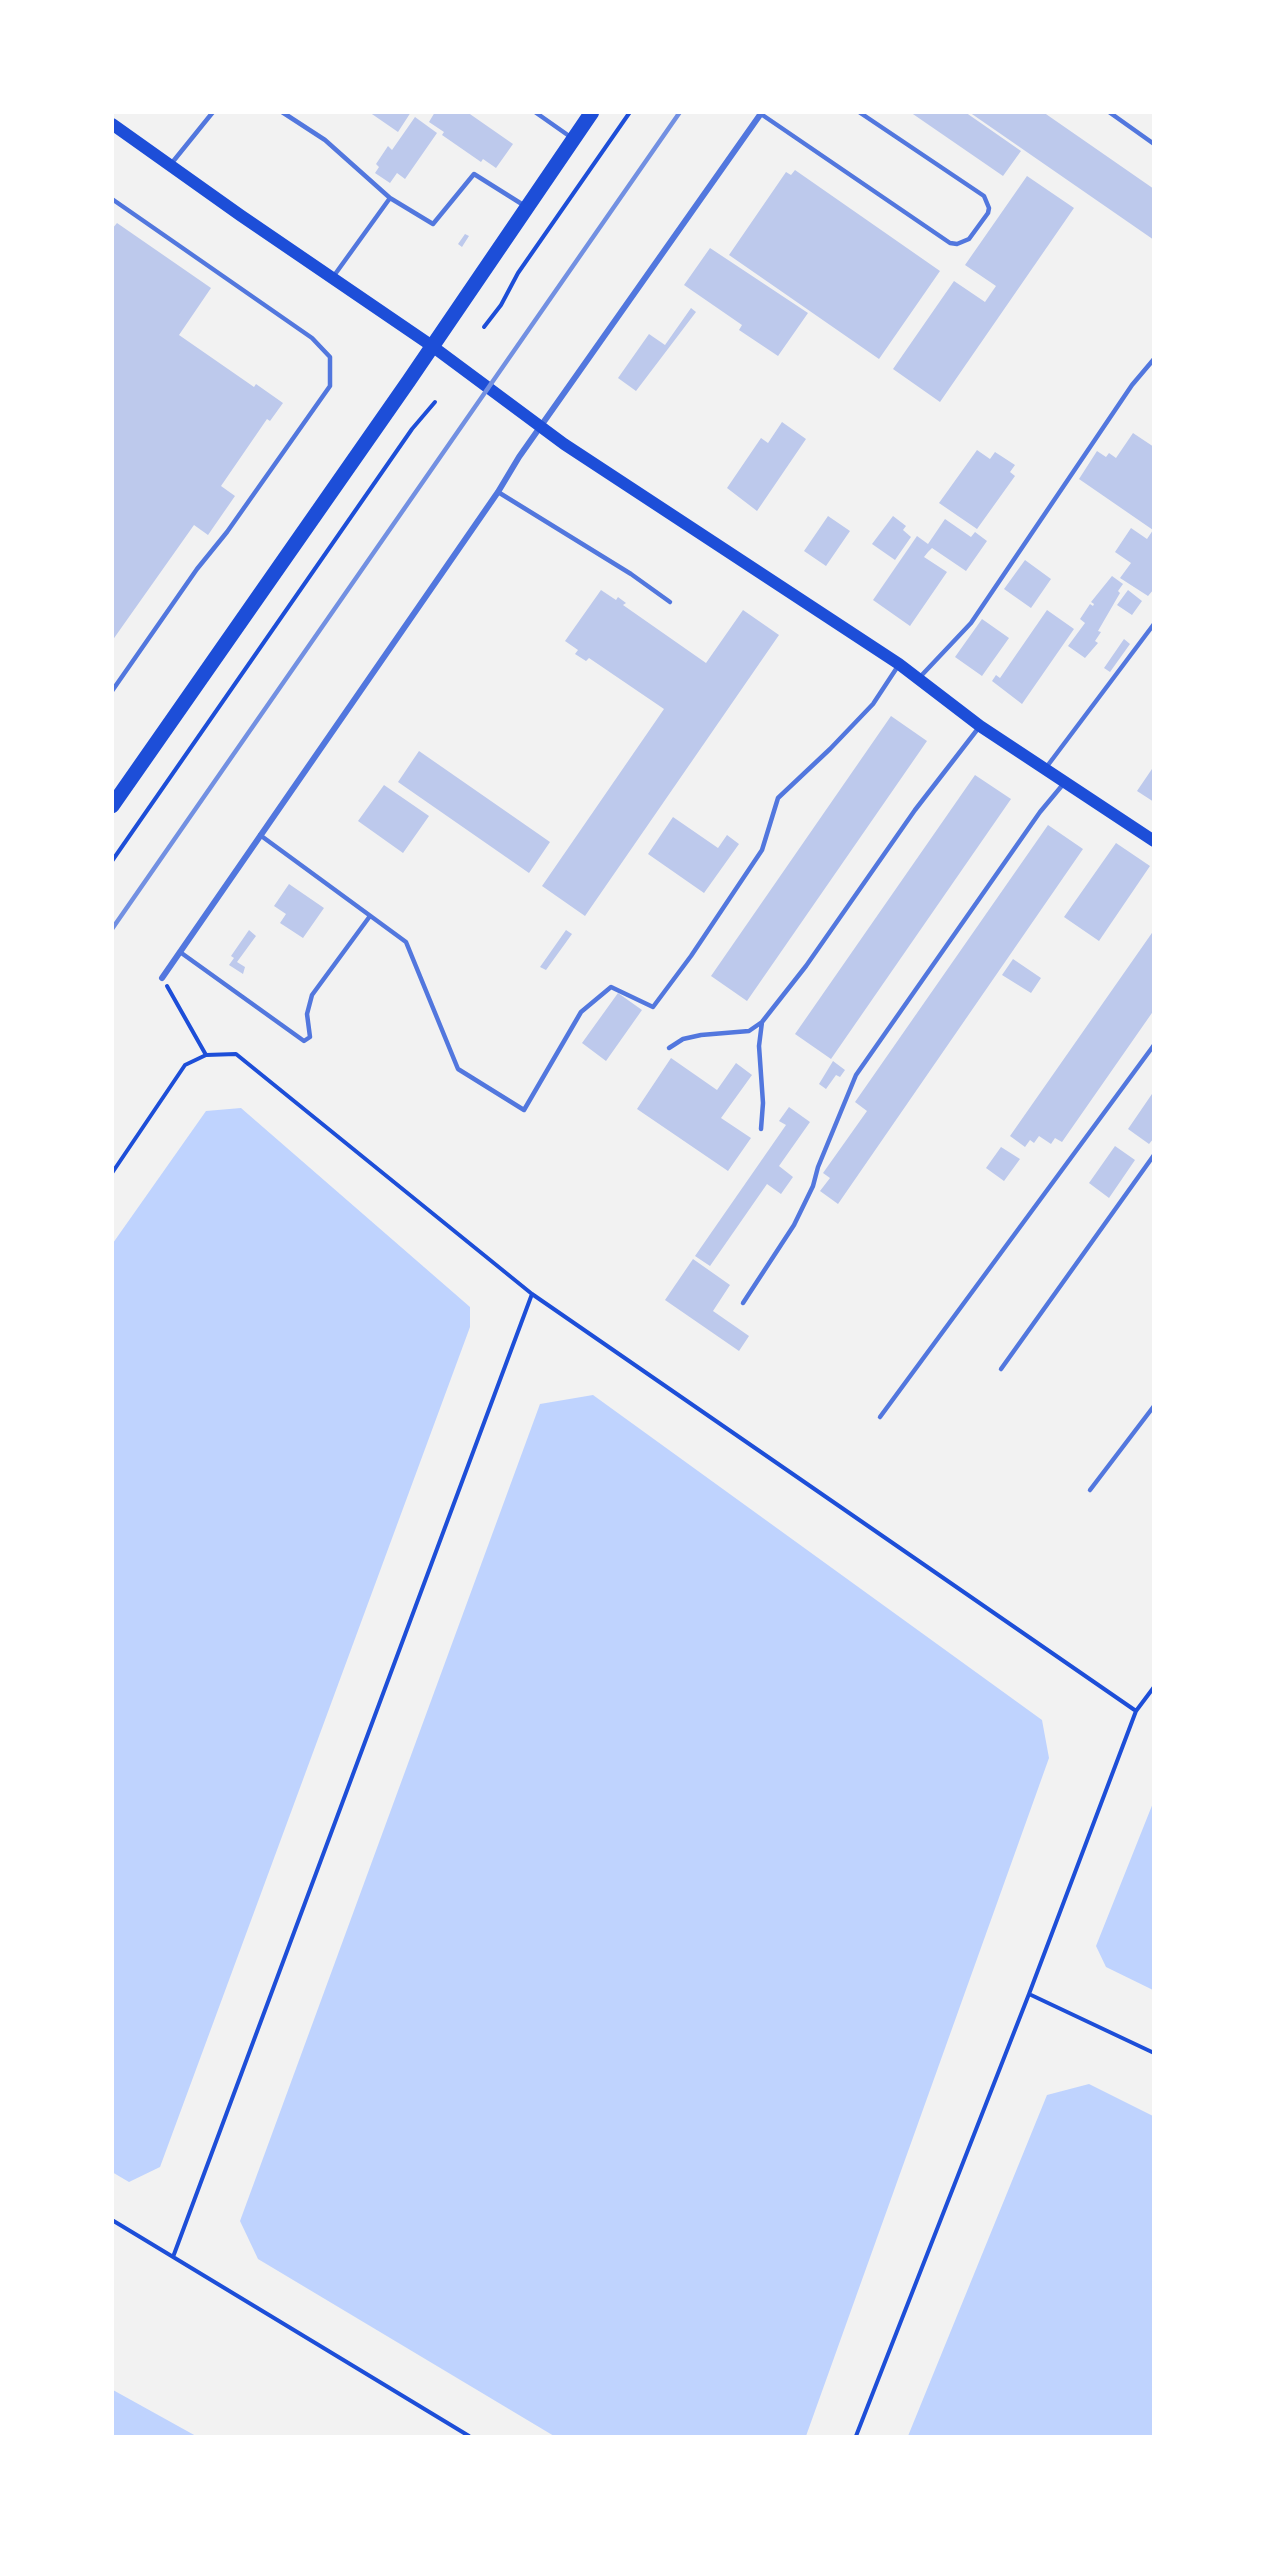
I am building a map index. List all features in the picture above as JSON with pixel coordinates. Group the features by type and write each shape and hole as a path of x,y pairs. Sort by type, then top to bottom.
{"main road":[{"path":"112,806 592,112"},
{"path":"112,124 432,346 564,444 899,664 980,726 1154,841"}],"street":[{"path":"162,978 542,426 761,113"}],"lane":[{"path":"170,165 213,112"},
{"path":"282,112 325,140 390,198 433,224 474,174 527,207"},
{"path":"535,112 574,139"},
{"path":"761,113 950,243 957,244 969,239 988,213 989,208 984,196 859,112"},
{"path":"1109,112 1154,144"},
{"path":"333,277 390,198"},
{"path":"112,199 312,338 330,357 330,386 112,691"},
{"path":"919,679 971,623 1132,385 1154,359"},
{"path":"498,492 631,574 670,602"},
{"path":"1045,769 1154,624"},
{"path":"260,835 406,942 459,1069 524,1110 581,1012 610,987 653,1007 691,957 762,850 778,798 873,704 899,664"},
{"path":"669,1048 684,1039 701,1035 749,1031 762,1022 806,966 915,810 980,726"},
{"path":"743,1303 794,1225 813,1186 818,1167 856,1075 1040,812 1065,782"},
{"path":"180,952 304,1041 310,1037 307,1014 312,995 370,916"},
{"path":"761,1129 763,1103 759,1046 762,1022"},
{"path":"880,1417 1154,1045"},
{"path":"1001,1369 1154,1155"},
{"path":"1090,1490 1154,1406"}],"path":[{"path":"484,327 501,305 518,273 630,112"},
{"path":"112,861 412,429 435,402"},
{"path":"162,978 206,1055"},
{"path":"112,1173 185,1065 206,1055 236,1054 532,1294 1136,1711"},
{"path":"172,2257 532,1294"},
{"path":"856,2436 1029,1994 1136,1711 1154,1687"},
{"path":"1029,1994 1154,2053"},
{"path":"112,2220 469,2436"}],"water":[{"path":"241,1108 470,1307 470,1327 160,2167 129,2182 112,2172 113,1243 206,1111"},
{"path":"593,1395 1042,1720 1049,1758 806,2436 554,2436 258,2259 240,2221 540,1404"},
{"path":"1153,1803 1154,1990 1106,1967 1096,1946"},
{"path":"1089,2084 1153,2116 1153,2436 908,2436 1047,2095"},
{"path":"113,2390 196,2436 113,2436"}],"building":[{"path":"369,112 411,112 398,132"},
{"path":"435,112 467,112 513,144 496,168 483,159 481,162 442,135 444,132 429,122"},
{"path":"910,112 965,112 1021,151 1003,176"},
{"path":"969,112 1043,112 1154,189 1154,240"},
{"path":"415,117 437,133 405,179 397,173 390,183 375,173 379,167 376,164 388,146 392,150"},
{"path":"795,170 940,271 879,359 729,255 786,172 791,175"},
{"path":"1027,176 1074,208 940,402 893,369 954,281 985,302 996,286 965,265"},
{"path":"117,223 211,288 179,335 254,387 256,384 283,403 270,421 267,419 221,486 235,496 208,535 194,525 112,641 112,229"},
{"path":"465,234 469,236 462,247 458,244"},
{"path":"710,248 808,313 778,356 739,330 742,325 684,285"},
{"path":"691,308 696,312 636,391 618,378 649,334 665,345"},
{"path":"782,422 806,439 757,511 727,488 761,438 768,443"},
{"path":"1133,433 1154,447 1154,589 1148,596 1120,578 1131,563 1115,552 1131,528 1147,539 1153,530 1079,479 1097,451 1106,457 1109,453 1116,458"},
{"path":"977,450 990,459 995,452 1015,465 1010,472 1015,476 977,529 939,503"},
{"path":"828,516 850,531 826,566 804,551"},
{"path":"893,516 906,526 903,530 911,537 895,560 872,544"},
{"path":"945,519 971,537 975,532 987,541 966,571 932,548 928,552 924,557 947,572 910,626 873,600 917,536 928,544"},
{"path":"1025,560 1051,579 1031,608 1004,589"},
{"path":"1112,576 1123,584 1098,631 1101,632 1095,641 1098,643 1085,658 1068,646 1085,623 1080,619 1090,604 1093,606 1091,602"},
{"path":"601,590 616,600 618,597 626,603 623,605 706,663 743,610 779,635 585,916 542,886 664,709 589,658 586,661 575,654 578,650 565,641"},
{"path":"1128,590 1142,601 1132,615 1117,605"},
{"path":"1047,610 1074,629 1022,704 992,681 996,675 1000,678"},
{"path":"982,619 1009,638 982,676 955,657"},
{"path":"1124,639 1130,644 1110,672 1104,668"},
{"path":"891,716 927,741 747,1001 711,976"},
{"path":"419,751 550,842 529,873 398,782"},
{"path":"1154,766 1154,802 1137,791"},
{"path":"975,775 1011,799 831,1059 795,1034"},
{"path":"384,785 429,816 403,853 358,821"},
{"path":"673,817 718,848 727,835 739,844 704,893 648,854"},
{"path":"1048,825 1083,849 838,1204 820,1191 830,1178 823,1173 867,1111 855,1102"},
{"path":"1116,843 1150,866 1099,941 1064,917"},
{"path":"289,884 324,908 303,938 280,923 286,914 274,906"},
{"path":"249,930 256,936 237,962 245,967 243,974 229,965 234,958 231,956"},
{"path":"566,930 572,934 546,970 540,967"},
{"path":"1154,930 1154,1010 1062,1142 1055,1138 1051,1144 1039,1136 1034,1143 1030,1140 1025,1147 1010,1136"},
{"path":"1013,959 1041,978 1031,993 1002,975"},
{"path":"618,993 642,1010 606,1061 582,1043"},
{"path":"671,1058 717,1090 736,1063 752,1075 721,1118 751,1138 728,1171 637,1109"},
{"path":"833,1061 845,1070 840,1077 836,1075 826,1089 819,1084"},
{"path":"1154,1091 1154,1138 1149,1144 1128,1129"},
{"path":"789,1107 810,1122 779,1166 793,1177 781,1194 767,1184 710,1266 695,1256 786,1125 779,1121"},
{"path":"1115,1146 1135,1160 1109,1198 1089,1183"},
{"path":"1001,1147 1020,1159 1004,1181 986,1168"},
{"path":"693,1259 730,1285 713,1311 749,1336 739,1351 665,1300"}],"railway":[{"path":"112,929 680,112"}]}
